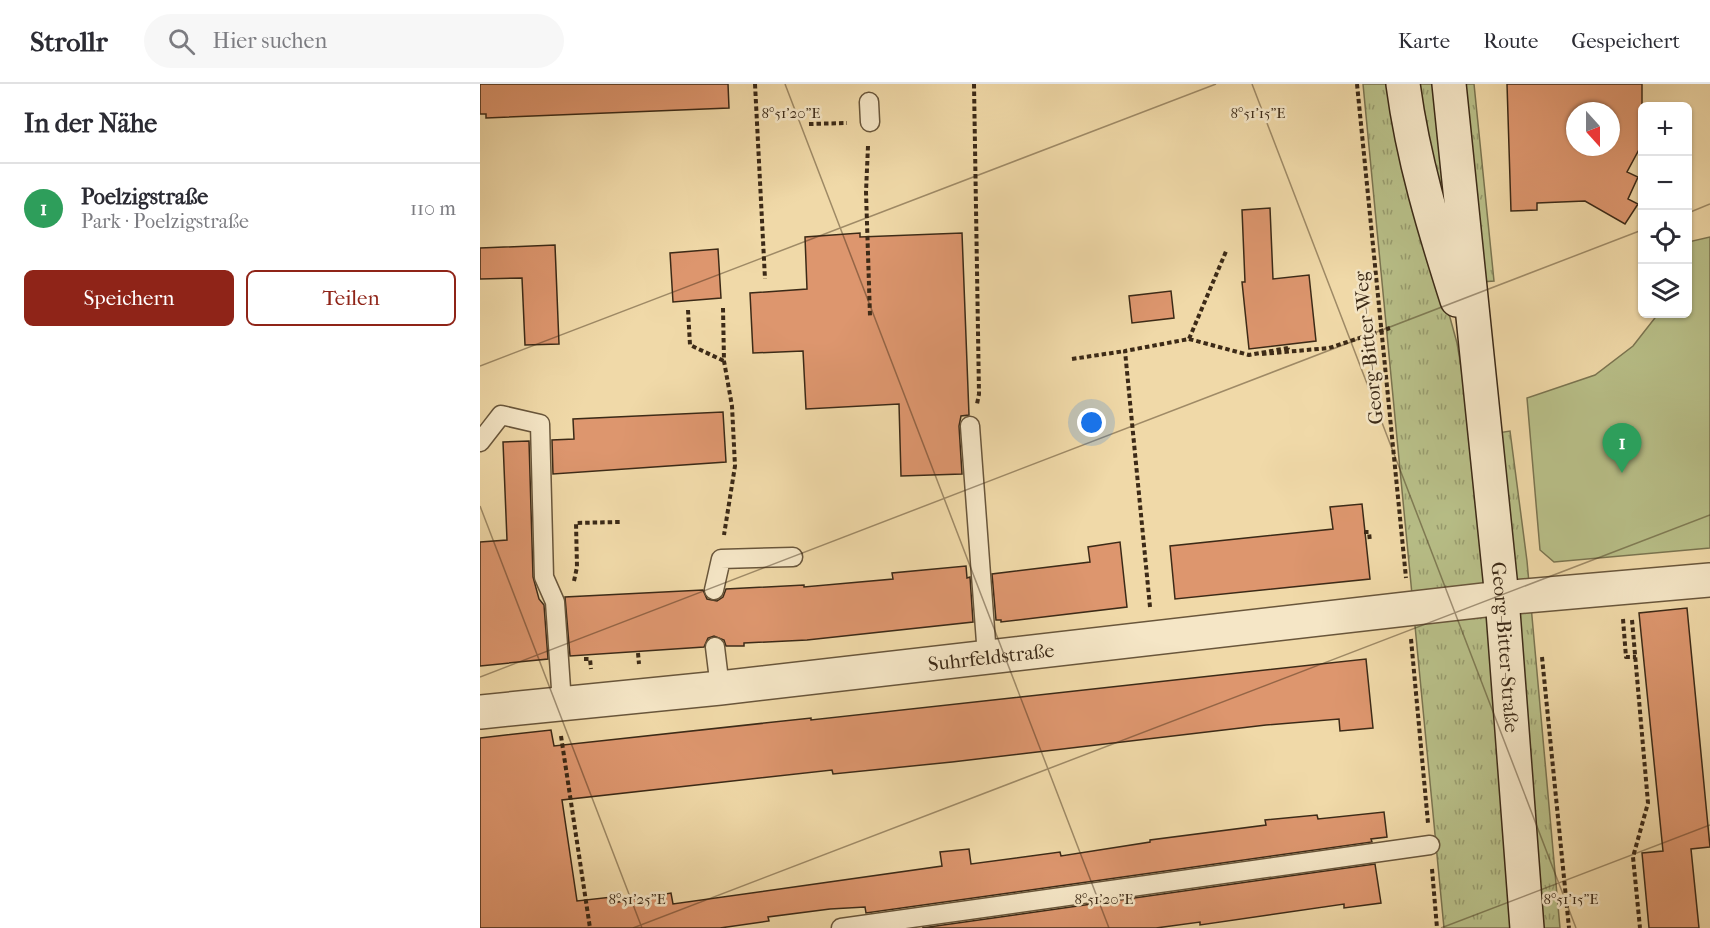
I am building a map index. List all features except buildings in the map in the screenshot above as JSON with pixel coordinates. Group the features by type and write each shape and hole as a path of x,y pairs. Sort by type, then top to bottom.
{"street":[{"name":"Georg-Bitter-Straße","path":"1403,84 1410,135 1426,201 1478,365"},
{"name":"Georg-Bitter-Straße","path":"1449,84 1502,598 1527,928"},
{"name":"Suhrfeldstraße","path":"480,712 720,688 1502,598 1626,600 1710,580"}],"lane":[{"path":"869,102 870,122"},
{"path":"480,442 501,415 540,424 544,577 555,602 559,703"},
{"path":"970,426 987,656"},
{"path":"714,590 721,559 794,557"},
{"path":"715,647 720,688"},
{"path":"841,928 1430,846"}],"path":[{"path":"754,84 765,279"},
{"path":"970,426 980,394 974,84"},
{"name":"Georg-Bitter-Weg","path":"1357,84 1409,609"},
{"path":"809,124 870,122 866,192 870,316"},
{"path":"1189,339 1227,249"},
{"path":"721,559 735,466 732,406 724,361 723,308"},
{"path":"688,310 690,345 724,361"},
{"path":"1072,359 1189,339 1249,355 1329,348 1381,329 1390,328"},
{"path":"1262,354 1262,351 1288,348 1288,344"},
{"path":"1125,351 1154,637"},
{"path":"573,587 577,567 576,523 620,522"},
{"path":"1364,532 1369,532 1370,542"},
{"path":"1626,600 1626,657 1636,657"},
{"path":"1626,600 1636,657 1648,803 1633,857 1640,928"},
{"path":"1409,609 1437,928"},
{"path":"638,653 640,667"},
{"path":"584,659 590,659 591,668"},
{"path":"559,703 590,928"}],"green space":[{"path":"1363,84 1474,84 1494,281 1441,285 1457,343 1473,437 1510,431 1527,561 1560,928 1444,928"},
{"path":"1710,237 1710,548 1554,562 1540,550 1527,398 1595,375 1633,346 1655,318 1692,318 1692,241"}],"place":[{"name":"Poelzigstraße","path":"1622,473"}]}
